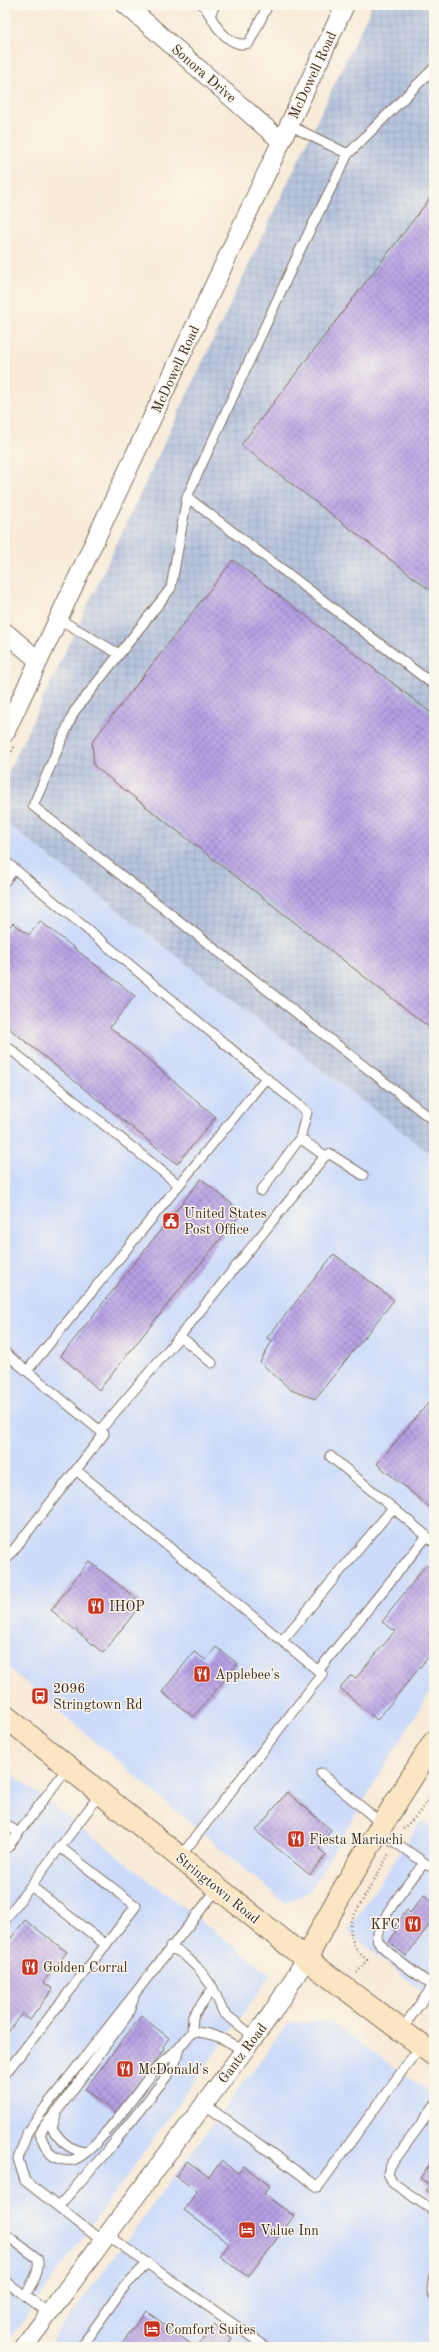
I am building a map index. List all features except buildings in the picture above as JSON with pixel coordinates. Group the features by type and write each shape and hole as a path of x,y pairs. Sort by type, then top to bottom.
{"main road":[{"name":"Stringtown Road","path":"5,1716 306,1959 428,2050"},
{"name":"Gantz Road","path":"306,1959 328,1916 380,1827 434,1742"}],"street":[{"name":"Sonora Drive","path":"126,5 281,141"},
{"name":"McDowell Road","path":"5,733 345,5"},
{"path":"5,632 39,660"},
{"name":"Gantz Road","path":"24,2347 248,2044 306,1959"}],"lane":[{"path":"203,5 223,33 233,42 242,46 249,43 268,5"},
{"path":"210,15 215,5"},
{"path":"434,68 348,154 299,252 186,497 171,588 74,712 32,806 434,1121"},
{"path":"289,125 348,154"},
{"path":"186,497 434,685"},
{"path":"59,618 119,654"},
{"path":"5,861 307,1112 300,1138 261,1191"},
{"path":"5,881 14,869"},
{"path":"5,1046 179,1186"},
{"path":"27,1372 266,1078"},
{"path":"300,1138 325,1156"},
{"path":"100,1430 180,1336 325,1156 330,1154 363,1175"},
{"path":"180,1336 212,1363"},
{"path":"5,1353 104,1434 5,1561"},
{"path":"318,1671 431,1539 330,1456"},
{"path":"76,1470 322,1674 180,1857"},
{"path":"282,1641 393,1508"},
{"path":"5,1851 68,1767"},
{"path":"321,1773 380,1827 395,1843 434,1867"},
{"path":"5,1920 101,1794"},
{"path":"5,1823 18,1833"},
{"path":"5,2074 136,1906 60,1847"},
{"path":"401,2030 434,1984 393,1954 378,1940 377,1932 384,1919 424,1862"},
{"path":"31,1886 106,1945"},
{"path":"218,1888 170,1947 28,2131 18,2159 26,2180 59,2206 105,2238 148,2263 266,2347"},
{"path":"170,1947 183,1954 199,1969 212,1988 223,2012 248,2044"},
{"path":"137,1990 127,2016 58,2110 45,2125 40,2134 46,2151 58,2158 73,2160 91,2150 155,2070 179,2048 192,2032 193,2016 212,1988"},
{"path":"192,2032 206,2032 227,2040 248,2044"},
{"path":"59,2206 113,2144 174,2067 179,2048"},
{"path":"204,2104 318,2187 428,2050"},
{"path":"434,2106 391,2165 388,2173 393,2183 430,2209 434,2209"},
{"path":"58,2110 52,2128 57,2137 68,2147 78,2152 86,2152"},
{"path":"5,2234 37,2258 39,2262 34,2279 24,2295"},
{"path":"82,2347 124,2288 148,2263"},
{"path":"434,2274 432,2290 434,2296"},
{"path":"5,2281 49,2313"}],"path":[{"path":"345,1988 368,1960 354,1946 350,1930 351,1921 395,1843 434,1791"}],"shaded area":[{"path":"372,5 434,5 434,1157 5,822 5,779"},
{"path":"5,822 434,1157 434,1685 309,1892 285,1903 5,1665"},
{"path":"5,1768 271,1975 5,2346"},
{"path":"421,1820 434,1829 434,2002 348,1931"},
{"path":"330,2022 434,2095 434,2347 47,2347 288,2023"}],"place":[{"name":"United States Post Office","path":"171,1221"},
{"name":"IHOP","path":"96,1606"},
{"name":"Applebee's","path":"202,1674"},
{"name":"2096 Stringtown Rd","path":"40,1696"},
{"name":"Fiesta Mariachi","path":"296,1839"},
{"name":"KFC","path":"413,1924"},
{"name":"Golden Corral","path":"30,1967"},
{"name":"McDonald's","path":"125,2069"},
{"name":"Value Inn","path":"247,2230"},
{"name":"Comfort Suites","path":"152,2329"}]}
